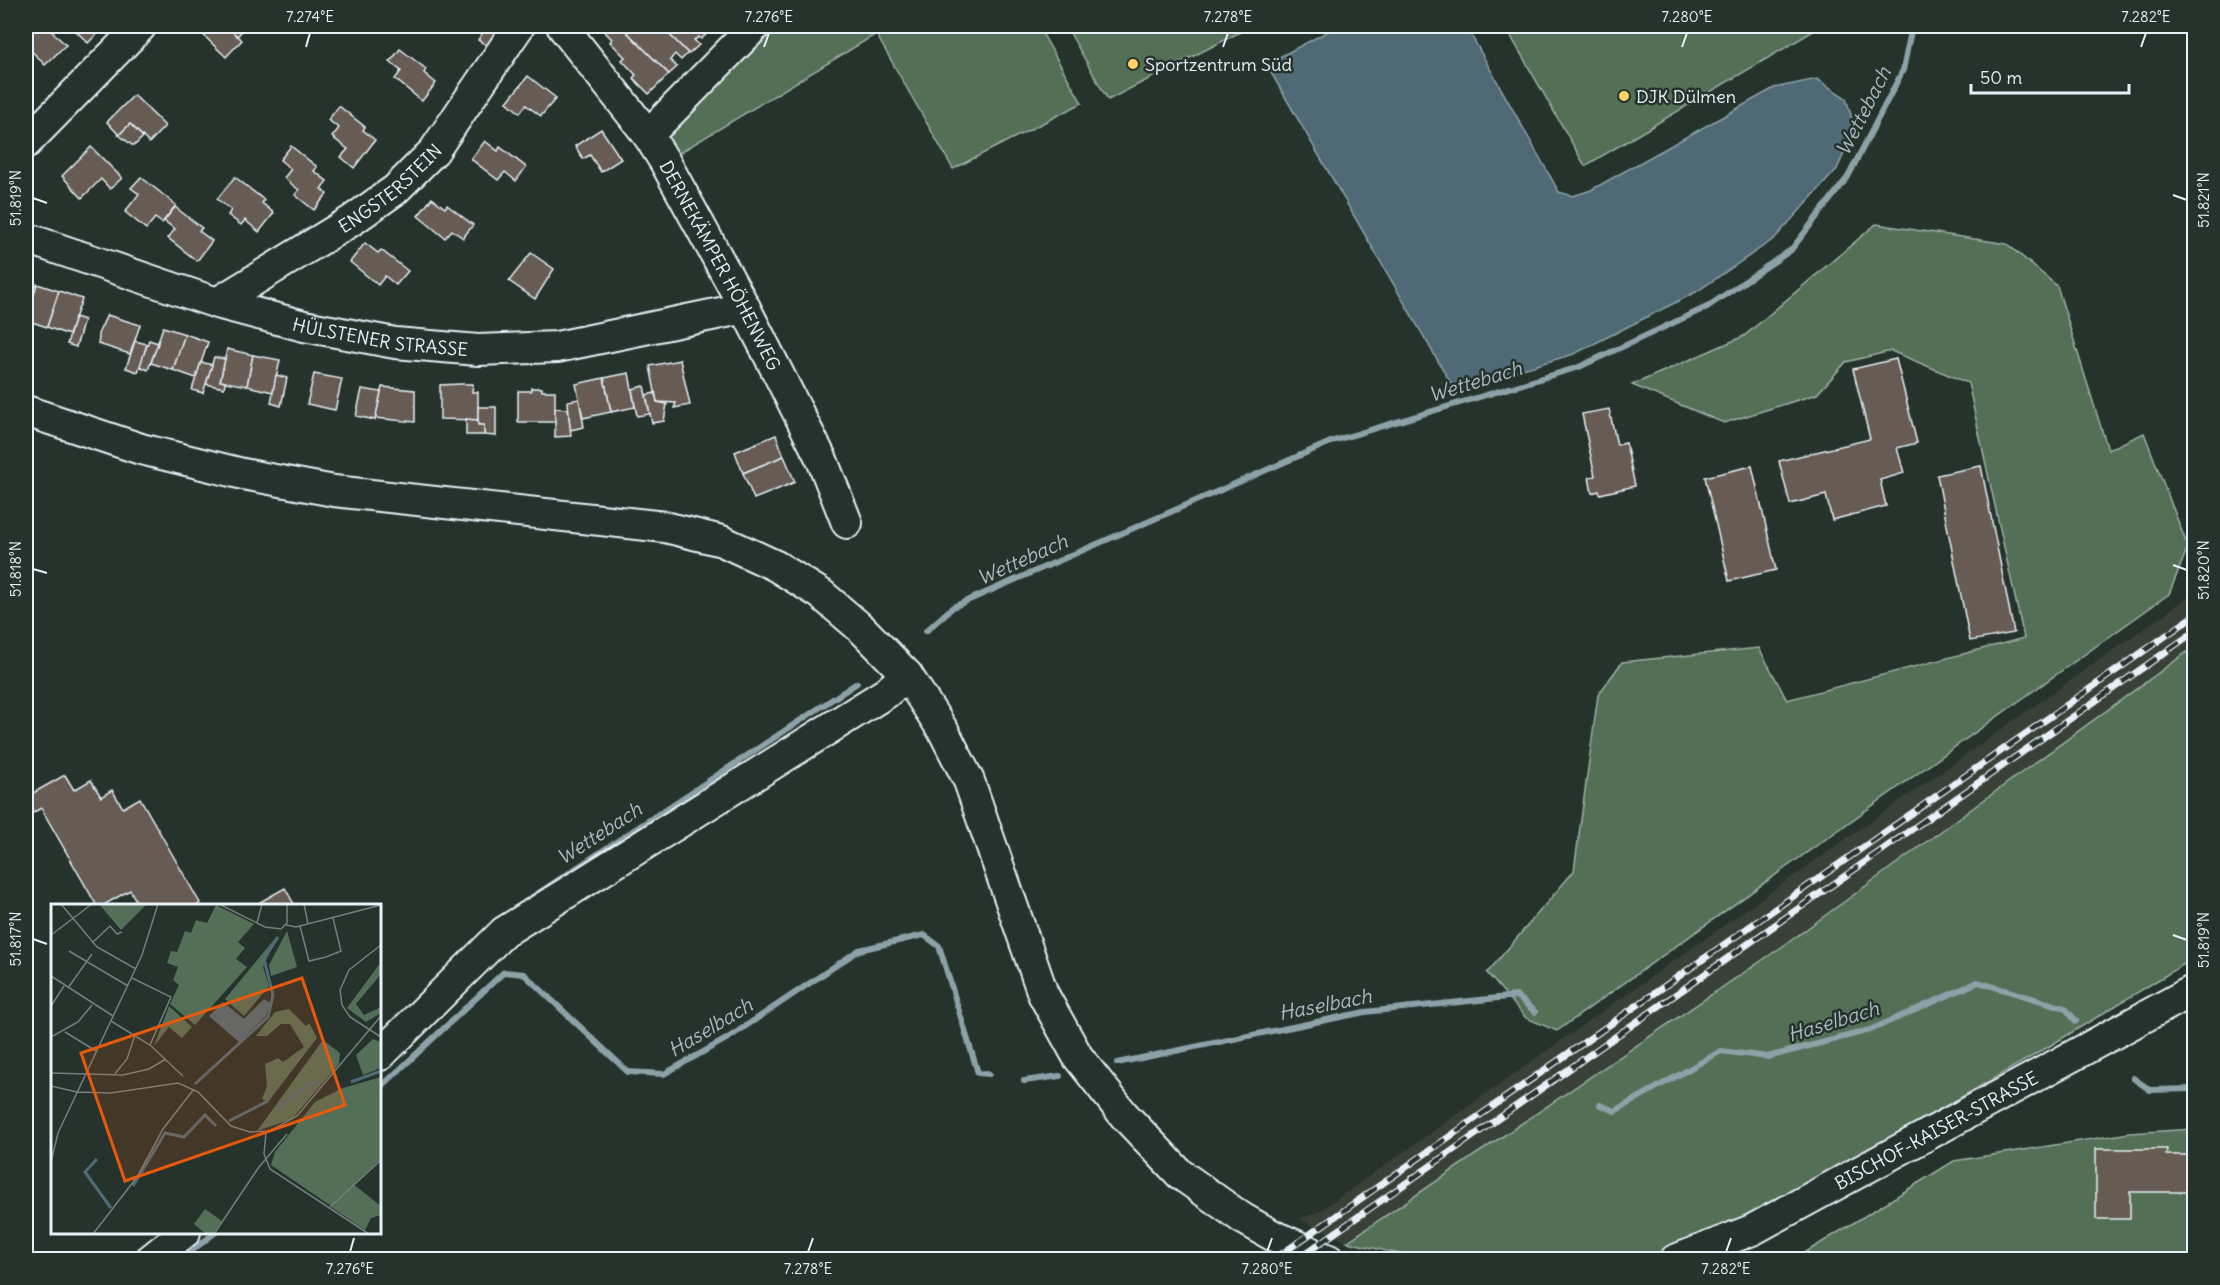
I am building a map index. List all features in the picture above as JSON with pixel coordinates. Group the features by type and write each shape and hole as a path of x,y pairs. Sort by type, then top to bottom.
{"street":[{"path":"26,143 139,26"},
{"name":"ENGSTERSTEIN","path":"217,303 351,221 395,190 434,151 519,26"},
{"name":"DERNEKÄMPER HÖHENWEG","path":"562,26 648,135 665,162 745,308 822,460 847,523"},
{"path":"648,135 755,26"},
{"name":"HÜLSTENER STRASSE","path":"26,238 217,303 304,326 395,343 478,350 557,347 745,308"},
{"path":"26,411 141,449 243,474 333,491 665,527 722,541 777,566 821,594 863,630 907,675 944,732 969,781 1043,994 1078,1057 1124,1115 1180,1174 1242,1218 1272,1235 1329,1260"},
{"path":"381,1054 504,932 886,693 907,675"},
{"name":"BISCHOF-KAISER-STRASSE","path":"1675,1260 1752,1230 2194,990"},
{"path":"150,1260 184,1234"}],"shaded area":[{"path":"2194,593 2194,647 1786,944 1347,1242 1300,1219 1320,1211"}],"green space":[{"path":"766,26 1038,26 1082,103 953,169 876,34 676,155 664,131"},
{"name":"Sportzentrum Süd","path":"1066,26 1252,26 1108,100"},
{"name":"DJK Dülmen","path":"1505,26 1822,26 1585,166"},
{"path":"1876,224 2007,244 2057,286 2108,450 2144,433 2188,547 2169,594 1557,1031 1526,1018 1487,973 1574,871 1598,695 1622,662 1759,648 1787,700 2024,638 1968,383 1891,351 1846,362 1817,394 1724,423 1632,385 1744,336"},
{"path":"2194,647 2194,958 2043,1050 1772,1206 1695,1241 1639,1258 1597,1260 1421,1259 1347,1242 1786,944"},
{"path":"2194,1129 2194,1259 1793,1260 1954,1161 2130,1133"}],"water":[{"path":"1338,26 1466,26 1559,192 1573,196 1591,190 1774,88 1817,79 1846,98 1855,129 1837,169 1774,239 1696,292 1574,354 1453,387 1266,64"}],"building":[{"path":"26,26 46,26 66,45 45,65 26,45"},
{"path":"71,26 105,26 88,43"},
{"path":"194,26 227,26 242,40 226,57"},
{"path":"227,26 247,26 237,36"},
{"path":"487,26 500,26 488,46 478,40"},
{"path":"611,26 621,26 669,74 649,94 633,78 636,75 622,60 625,57 610,42 612,39 605,32"},
{"path":"621,26 661,26 688,53 681,60 675,54 670,60 677,67 669,74"},
{"path":"661,26 701,26 708,33 701,39 699,37 694,40 699,45 689,54"},
{"path":"400,49 426,69 424,73 436,83 422,101 395,79 401,71 390,62"},
{"path":"528,76 556,98 541,116 526,105 520,113 507,102"},
{"path":"134,95 165,126 149,143 130,124 119,135 107,122"},
{"path":"339,106 365,127 363,130 375,140 354,168 341,157 348,149 332,137 339,128 328,120"},
{"path":"130,124 143,137 135,145 119,135"},
{"path":"601,129 621,159 601,172 590,155 583,159 575,146"},
{"path":"485,141 498,151 500,147 526,167 516,181 505,172 498,180 471,159"},
{"path":"291,146 317,167 314,171 327,181 321,189 327,194 314,210 295,195 299,190 284,178 291,169 280,160"},
{"path":"91,147 122,178 110,189 101,179 82,198 62,176"},
{"path":"141,177 176,205 162,223 155,218 146,229 125,212 139,194 131,188"},
{"path":"235,177 264,200 262,203 274,213 259,232 245,220 241,225 228,215 231,210 217,199"},
{"path":"432,198 445,208 447,205 473,225 463,238 452,230 445,238 418,216"},
{"path":"175,207 202,228 199,231 212,241 197,261 168,238 175,229 164,221"},
{"path":"365,243 378,253 381,250 408,271 396,285 385,276 378,285 350,262"},
{"path":"531,253 554,269 535,299 509,281"},
{"path":"37,284 59,291 47,327 26,320"},
{"path":"59,291 82,299 69,335 47,327"},
{"path":"107,315 140,325 130,354 98,344 98,334"},
{"path":"75,317 84,320 76,347 67,344"},
{"path":"163,327 185,334 173,370 151,363"},
{"path":"185,334 208,342 196,378 173,370"},
{"path":"149,340 158,343 148,370 139,366"},
{"path":"135,341 147,344 138,372 126,368"},
{"path":"227,349 253,355 247,386 220,381"},
{"path":"253,355 280,360 273,392 247,386"},
{"path":"214,357 225,359 220,381 225,382 224,388 206,384"},
{"path":"1896,359 1917,443 1897,448 1904,473 1880,480 1886,506 1832,520 1826,495 1790,504 1779,461 1870,439 1853,369"},
{"path":"680,360 690,405 674,408 676,403 657,402 650,366"},
{"path":"201,362 212,365 203,393 192,390"},
{"path":"629,373 635,407 611,412 604,378"},
{"path":"314,374 342,379 335,410 307,404"},
{"path":"276,375 287,378 281,406 271,403"},
{"path":"604,378 611,412 583,418 576,384"},
{"path":"473,384 472,392 478,392 478,420 440,419 440,385"},
{"path":"644,386 650,414 637,416 632,389"},
{"path":"382,387 415,390 415,422 375,418"},
{"path":"531,388 555,391 555,422 518,422 518,391 531,391"},
{"path":"362,389 381,392 375,420 356,416"},
{"path":"655,393 657,402 667,404 664,421 652,423 646,395"},
{"path":"579,399 584,427 570,430 568,401"},
{"path":"478,407 496,407 496,436 484,435 484,425 478,425"},
{"path":"555,408 568,409 571,436 555,437"},
{"path":"1609,409 1617,445 1626,443 1635,486 1600,494 1599,491 1592,493 1589,477 1595,476 1582,414"},
{"path":"466,419 478,420 478,425 484,425 484,435 466,435"},
{"path":"776,435 784,456 743,473 735,452"},
{"path":"784,456 795,482 754,499 743,473"},
{"path":"1752,466 1776,570 1729,581 1705,477"},
{"path":"1981,466 2014,633 1970,641 1937,475"},
{"path":"65,775 74,790 91,780 101,797 112,790 123,808 140,798 200,903 138,904 130,890 106,904 96,904 41,808 26,817 26,797"},
{"path":"285,888 294,904 257,904"},
{"path":"2096,1149 2167,1149 2166,1155 2194,1155 2194,1192 2130,1192 2130,1219 2096,1219"}],"waterway":[{"name":"Wettebach","path":"926,631 953,607 1333,441 1579,367 1707,307 1791,250 1848,177 1903,70 1912,26"},
{"name":"Wettebach","path":"525,902 857,683"},
{"name":"Haselbach","path":"381,1087 504,972 524,974 628,1072 664,1074 728,1038 859,950 924,935 939,946 978,1073 989,1074"},
{"name":"Haselbach","path":"1600,1105 1615,1111 1721,1051 1768,1057 1870,1030 1978,982 2065,1008 2076,1021"},
{"name":"Haselbach","path":"1117,1063 1365,1012 1517,996 1535,1012"},
{"name":"Haselbach","path":"1024,1081 1060,1076"},
{"name":"Haselbach","path":"2133,1078 2150,1090 2194,1089"},
{"name":"Haselbach","path":"180,1260 213,1234"}],"railway":[{"path":"1273,1260 2194,616"},
{"path":"1296,1260 2194,632"}],"place":[{"name":"Sportzentrum Süd","path":"1133,64"},
{"name":"DJK Dülmen","path":"1624,96"}]}
